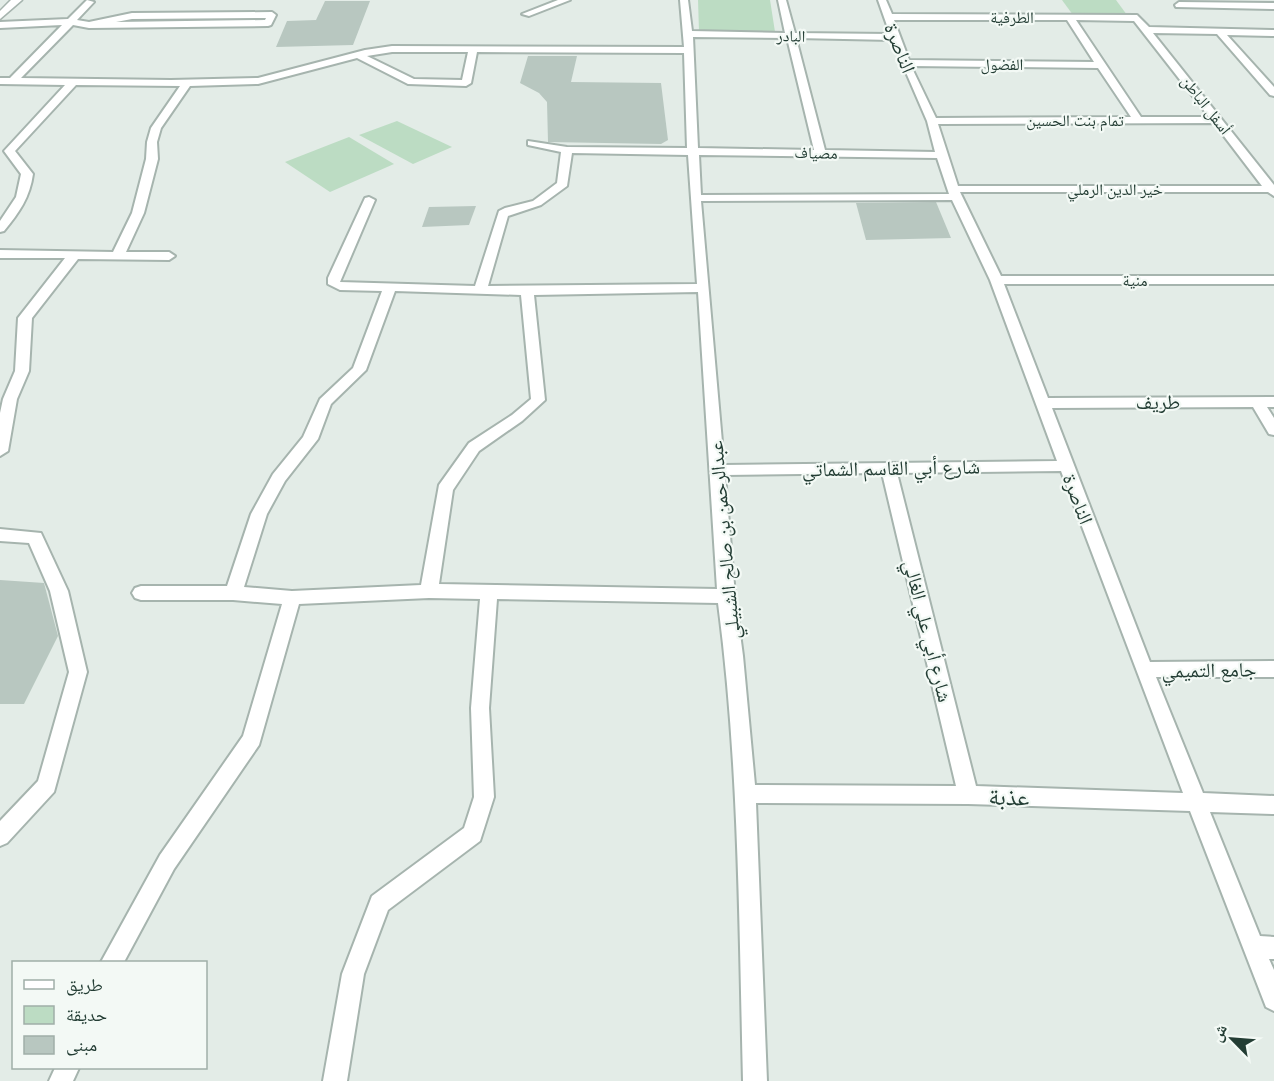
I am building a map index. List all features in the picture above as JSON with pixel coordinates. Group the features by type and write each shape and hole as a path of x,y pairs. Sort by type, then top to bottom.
{"street":[{"path":"0,16 17,0"},
{"path":"526,14 566,0"},
{"name":"عبدالرحمن بن صالح الشبيلي","path":"684,0 694,198 704,288 726,596 734,643 745,794 755,1081"},
{"path":"783,0 790,37 820,153"},
{"name":"الناصرة","path":"882,0 905,63 932,121 940,155 996,280 1144,670 1199,804 1264,947 1274,999"},
{"path":"13,81 90,2"},
{"path":"1176,3 1236,3 1274,6"},
{"path":"1176,3 1185,15"},
{"path":"0,25 70,22 89,25 268,23 272,15 132,16 89,25"},
{"name":"الطرفية","path":"888,17 1137,18"},
{"path":"1070,18 1137,119"},
{"name":"أسفل الباطن","path":"1137,18 1273,190"},
{"path":"1191,24 1197,33"},
{"path":"1147,30 1197,33 1274,33"},
{"path":"1221,33 1274,93"},
{"name":"البادر","path":"0,81 187,83 258,81 358,55 392,49 473,49 790,37 894,36"},
{"path":"358,55 412,82 466,83 473,49"},
{"name":"الفضول","path":"905,63 1100,65"},
{"path":"0,228 26,190 27,174 9,151 73,82"},
{"path":"117,255 138,213 152,159 152,142 156,128 187,83"},
{"name":"تمام بنت الحسين","path":"932,121 1218,120"},
{"name":"مصياف","path":"532,143 567,150 940,155"},
{"path":"480,290 503,214 509,210 537,203 563,184 567,150"},
{"name":"خير الدين الرملي","path":"694,198 1273,190"},
{"path":"369,200 334,284 390,288 527,291 704,288"},
{"path":"0,254 169,255"},
{"path":"0,451 8,419 10,399 22,371 26,318 74,255"},
{"name":"منية","path":"996,280 1274,280"},
{"path":"233,593 259,514 279,478 310,439 325,402 359,370 390,288"},
{"path":"429,591 445,489 474,447 517,418 538,400 527,291"},
{"path":"1257,402 1274,430"},
{"name":"طريف","path":"1041,403 1274,402"},
{"name":"شارع أبي القاسم الشماتي","path":"717,470 1066,466"},
{"name":"شارع أبي علي الغالي","path":"888,468 968,795"},
{"path":"0,535 35,537 59,591 78,672 47,786 0,836"},
{"path":"141,593 233,593 292,598 429,591 726,596"},
{"path":"335,1081 353,975 380,903 473,834 484,796 480,708 489,591"},
{"path":"113,961 167,862 252,739 292,598"},
{"name":"جامع التميمي","path":"1144,670 1274,669"},
{"name":"عذبة","path":"745,794 968,795 1274,805"}],"green space":[{"path":"698,0 770,0 775,32 699,32"},
{"path":"1062,0 1116,0 1127,15 1073,15"},
{"path":"397,121 452,147 413,164 359,135"},
{"path":"349,137 394,164 330,192 285,162"}],"building":[{"path":"325,1 370,1 353,45 276,47 287,21 316,20"},
{"path":"528,56 577,56 571,82 661,83 668,140 661,144 548,142 547,102 539,93 520,83"},
{"path":"936,202 951,238 866,240 856,203"},
{"path":"476,206 469,225 422,227 429,207"},
{"path":"0,580 44,583 58,636 24,704 0,704"}]}
